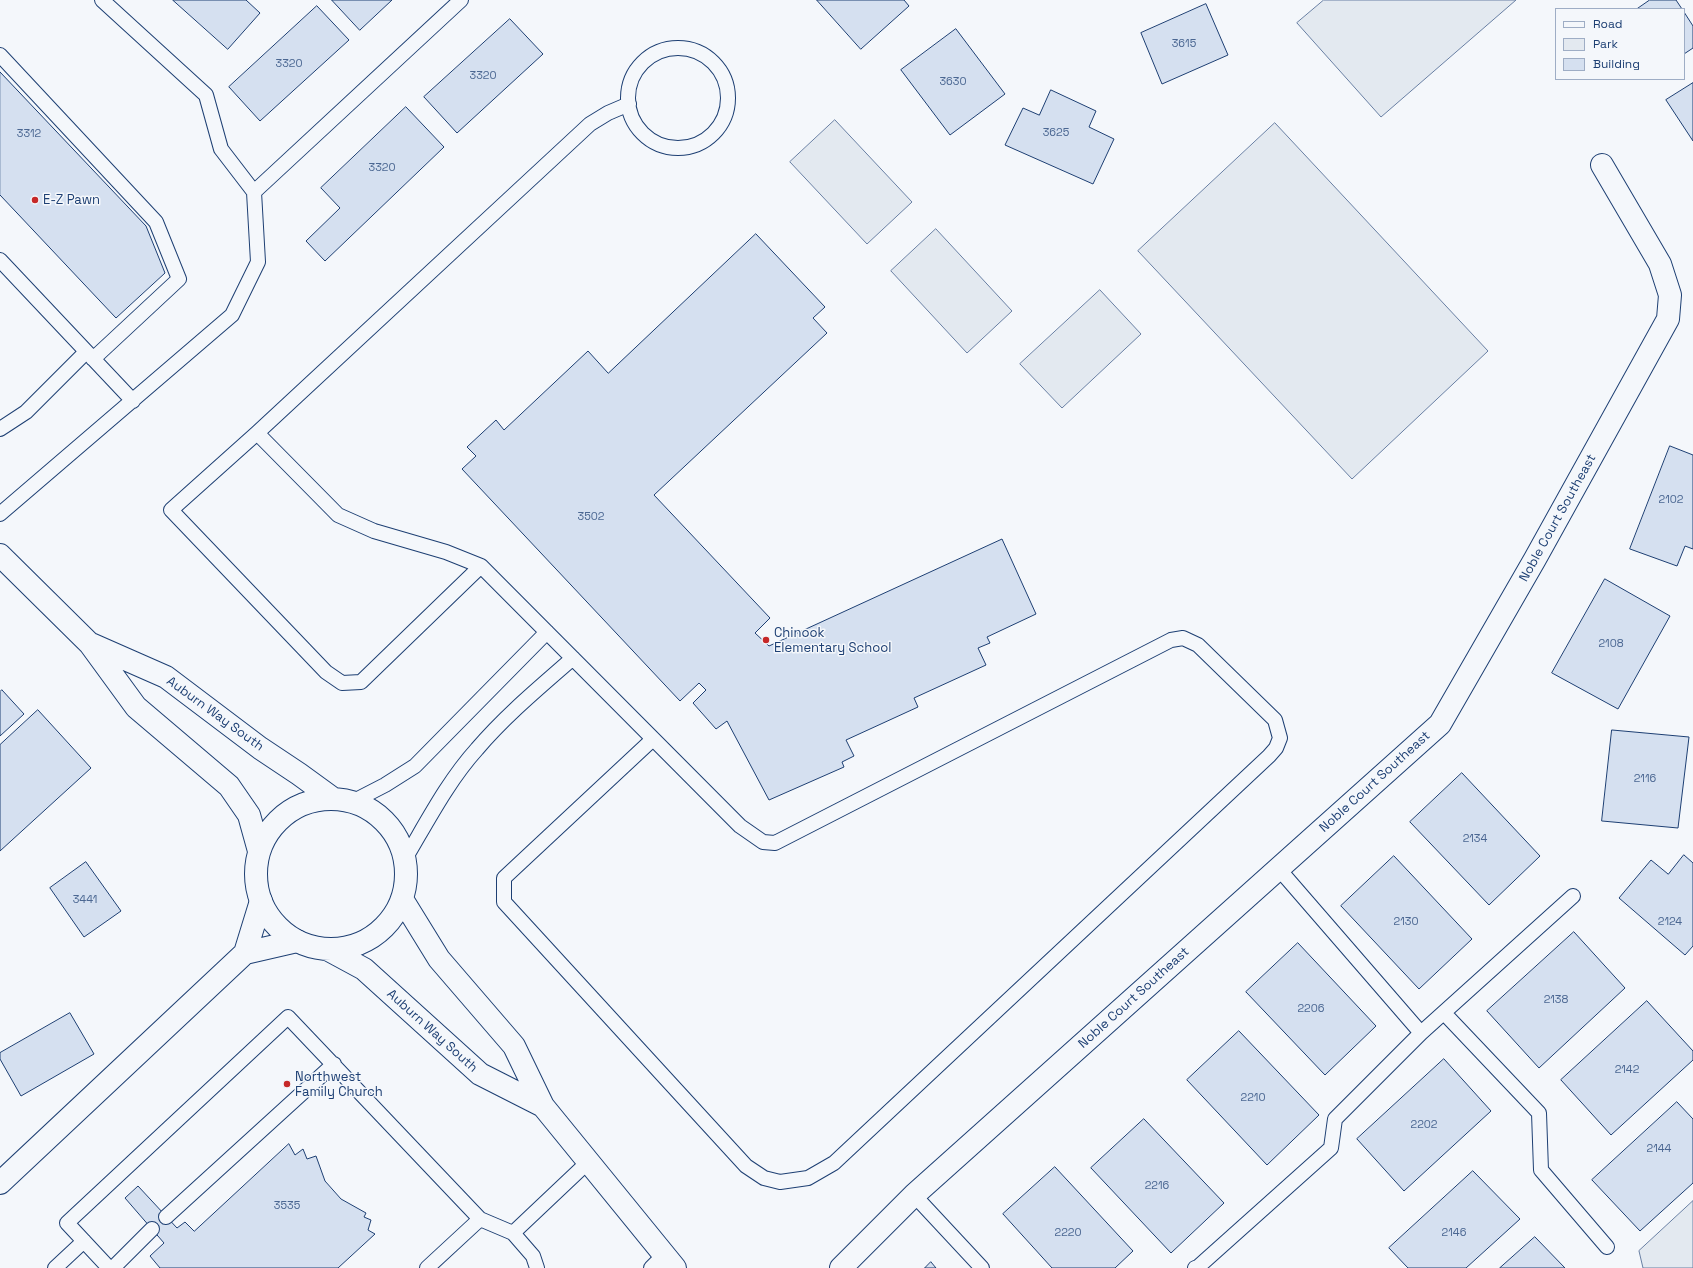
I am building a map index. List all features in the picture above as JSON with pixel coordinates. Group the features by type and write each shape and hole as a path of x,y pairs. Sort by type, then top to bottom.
{"street":[{"name":"Noble Court Southeast","path":"841,1268 914,1195 1440,724 1535,559 1668,320 1670,295 1660,264 1602,165"},
{"name":"Auburn Way South","path":"0,555 90,644 136,707 228,786 249,815 259,851"},
{"name":"Auburn Way South","path":"90,644 166,678 260,748 299,774 342,800 371,810 386,823 398,840 405,859 406,879 402,899 390,920 373,936 350,946 327,949"},
{"name":"Auburn Way South","path":"342,800 308,802 287,813 270,829 259,851 256,876 261,901 270,917 282,931 297,941 311,946 327,949 364,969 480,1074 542,1106"},
{"name":"Auburn Way South","path":"402,899 439,959 514,1046 542,1106 587,1162 663,1264"},
{"path":"0,1183 245,953 261,901"},
{"path":"245,953 297,941"}],"lane":[{"path":"0,514 232,315 258,262 254,192 221,149 206,94 102,0"},
{"path":"254,192 461,0"},
{"path":"673,49 689,49 703,55 716,65 724,78 728,93 728,109 722,123 712,135 699,144 684,148 668,147 654,142 642,132 633,119 629,104 629,88 635,73 645,61 658,53 673,49"},
{"path":"0,55 156,222 179,279 26,412 0,429"},
{"path":"481,566 361,682 342,683 326,672 170,510 257,433 590,124 608,113 629,104"},
{"path":"0,260 132,401"},
{"path":"257,433 338,515 374,532 446,552 481,566 740,826 763,842 775,843 1171,640 1183,638 1198,645 1275,720 1280,738 1276,748 1270,756 834,1163 808,1178 780,1182 764,1178 746,1166 504,902 504,878 653,739"},
{"path":"342,800 385,785 415,766 547,632"},
{"path":"405,859 446,791 476,750 508,716 572,658"},
{"path":"1278,868 1421,1033"},
{"path":"1195,1268 1198,1267 1331,1148 1335,1119 1421,1033 1445,1014 1573,896"},
{"path":"1445,1014 1539,1113 1541,1170 1607,1247"},
{"path":"109,1268 67,1222 288,1017 480,1219 513,1233 533,1256 537,1268"},
{"path":"166,1216 334,1064"},
{"path":"513,1233 587,1162"},
{"path":"914,1195 982,1268"},
{"path":"427,1268 480,1219"},
{"path":"113,1268 152,1229"},
{"path":"55,1268 84,1241"}],"green space":[{"path":"1324,0 1516,0 1381,117 1297,23"},
{"path":"835,120 912,202 867,244 790,162"},
{"path":"1275,123 1488,351 1352,479 1138,251"},
{"path":"936,229 1012,311 967,353 891,271"},
{"path":"1100,290 1141,334 1062,408 1020,364"},
{"path":"1693,1201 1693,1268 1643,1268 1639,1251"}],"building":[{"path":"173,0 246,0 260,13 228,49"},
{"path":"332,0 392,0 360,30"},
{"path":"817,0 904,0 909,6 861,49"},
{"path":"1650,0 1676,0 1681,8 1638,8"},
{"path":"1206,4 1228,55 1162,84 1141,33"},
{"path":"317,6 349,40 260,121 229,87"},
{"path":"1685,14 1693,26 1693,48 1685,53"},
{"path":"510,19 543,54 457,133 424,97"},
{"path":"956,29 1005,94 950,135 901,70"},
{"path":"0,72 146,226 165,273 116,318 0,195"},
{"path":"1693,83 1693,141 1666,100"},
{"path":"1051,90 1096,111 1089,127 1114,139 1093,184 1005,145 1023,108 1039,115"},
{"path":"406,107 444,147 325,261 306,241 340,208 321,188"},
{"path":"756,234 825,307 813,318 827,333 654,495 770,618 755,633 769,646 1002,539 1036,614 987,637 990,643 978,648 986,665 914,698 918,707 846,740 854,756 842,762 844,767 769,800 727,721 716,729 693,703 706,690 699,683 680,701 462,469 476,456 467,447 496,420 504,430 588,351 608,373"},
{"path":"1670,446 1693,455 1693,549 1685,546 1677,566 1630,549"},
{"path":"1605,579 1670,616 1618,709 1552,673"},
{"path":"2,690 24,714 0,736 0,692"},
{"path":"38,710 91,768 0,851 0,745"},
{"path":"1612,730 1689,737 1678,828 1602,821"},
{"path":"1462,773 1540,856 1489,905 1410,822"},
{"path":"1684,855 1693,863 1693,946 1685,955 1619,898 1651,860 1668,874"},
{"path":"1394,856 1472,939 1419,989 1341,906"},
{"path":"86,862 121,911 84,937 50,888"},
{"path":"1574,932 1625,988 1539,1068 1487,1011"},
{"path":"1298,943 1376,1026 1325,1075 1246,992"},
{"path":"1647,1001 1693,1051 1693,1060 1611,1135 1561,1080"},
{"path":"70,1013 94,1054 21,1096 0,1059 0,1053"},
{"path":"1239,1031 1319,1115 1267,1165 1187,1080"},
{"path":"1444,1059 1491,1111 1404,1191 1357,1139"},
{"path":"1677,1102 1693,1119 1693,1183 1640,1231 1592,1180"},
{"path":"1144,1119 1224,1203 1171,1253 1091,1168"},
{"path":"289,1144 295,1155 303,1149 307,1159 316,1156 325,1181 341,1199 366,1213 364,1217 371,1220 368,1230 375,1234 338,1268 160,1268 150,1256 164,1243 125,1198 138,1186 177,1228 185,1222 194,1231"},
{"path":"1055,1167 1133,1251 1115,1268 1052,1268 1003,1214"},
{"path":"1473,1171 1520,1219 1466,1268 1408,1268 1389,1248"},
{"path":"1535,1237 1565,1268 1500,1268"},
{"path":"931,1262 936,1268 925,1268"}],"place":[{"name":"E-Z Pawn","path":"35,200"},
{"name":"Chinook Elementary School","path":"766,640"},
{"name":"Northwest Family Church","path":"287,1084"}]}
